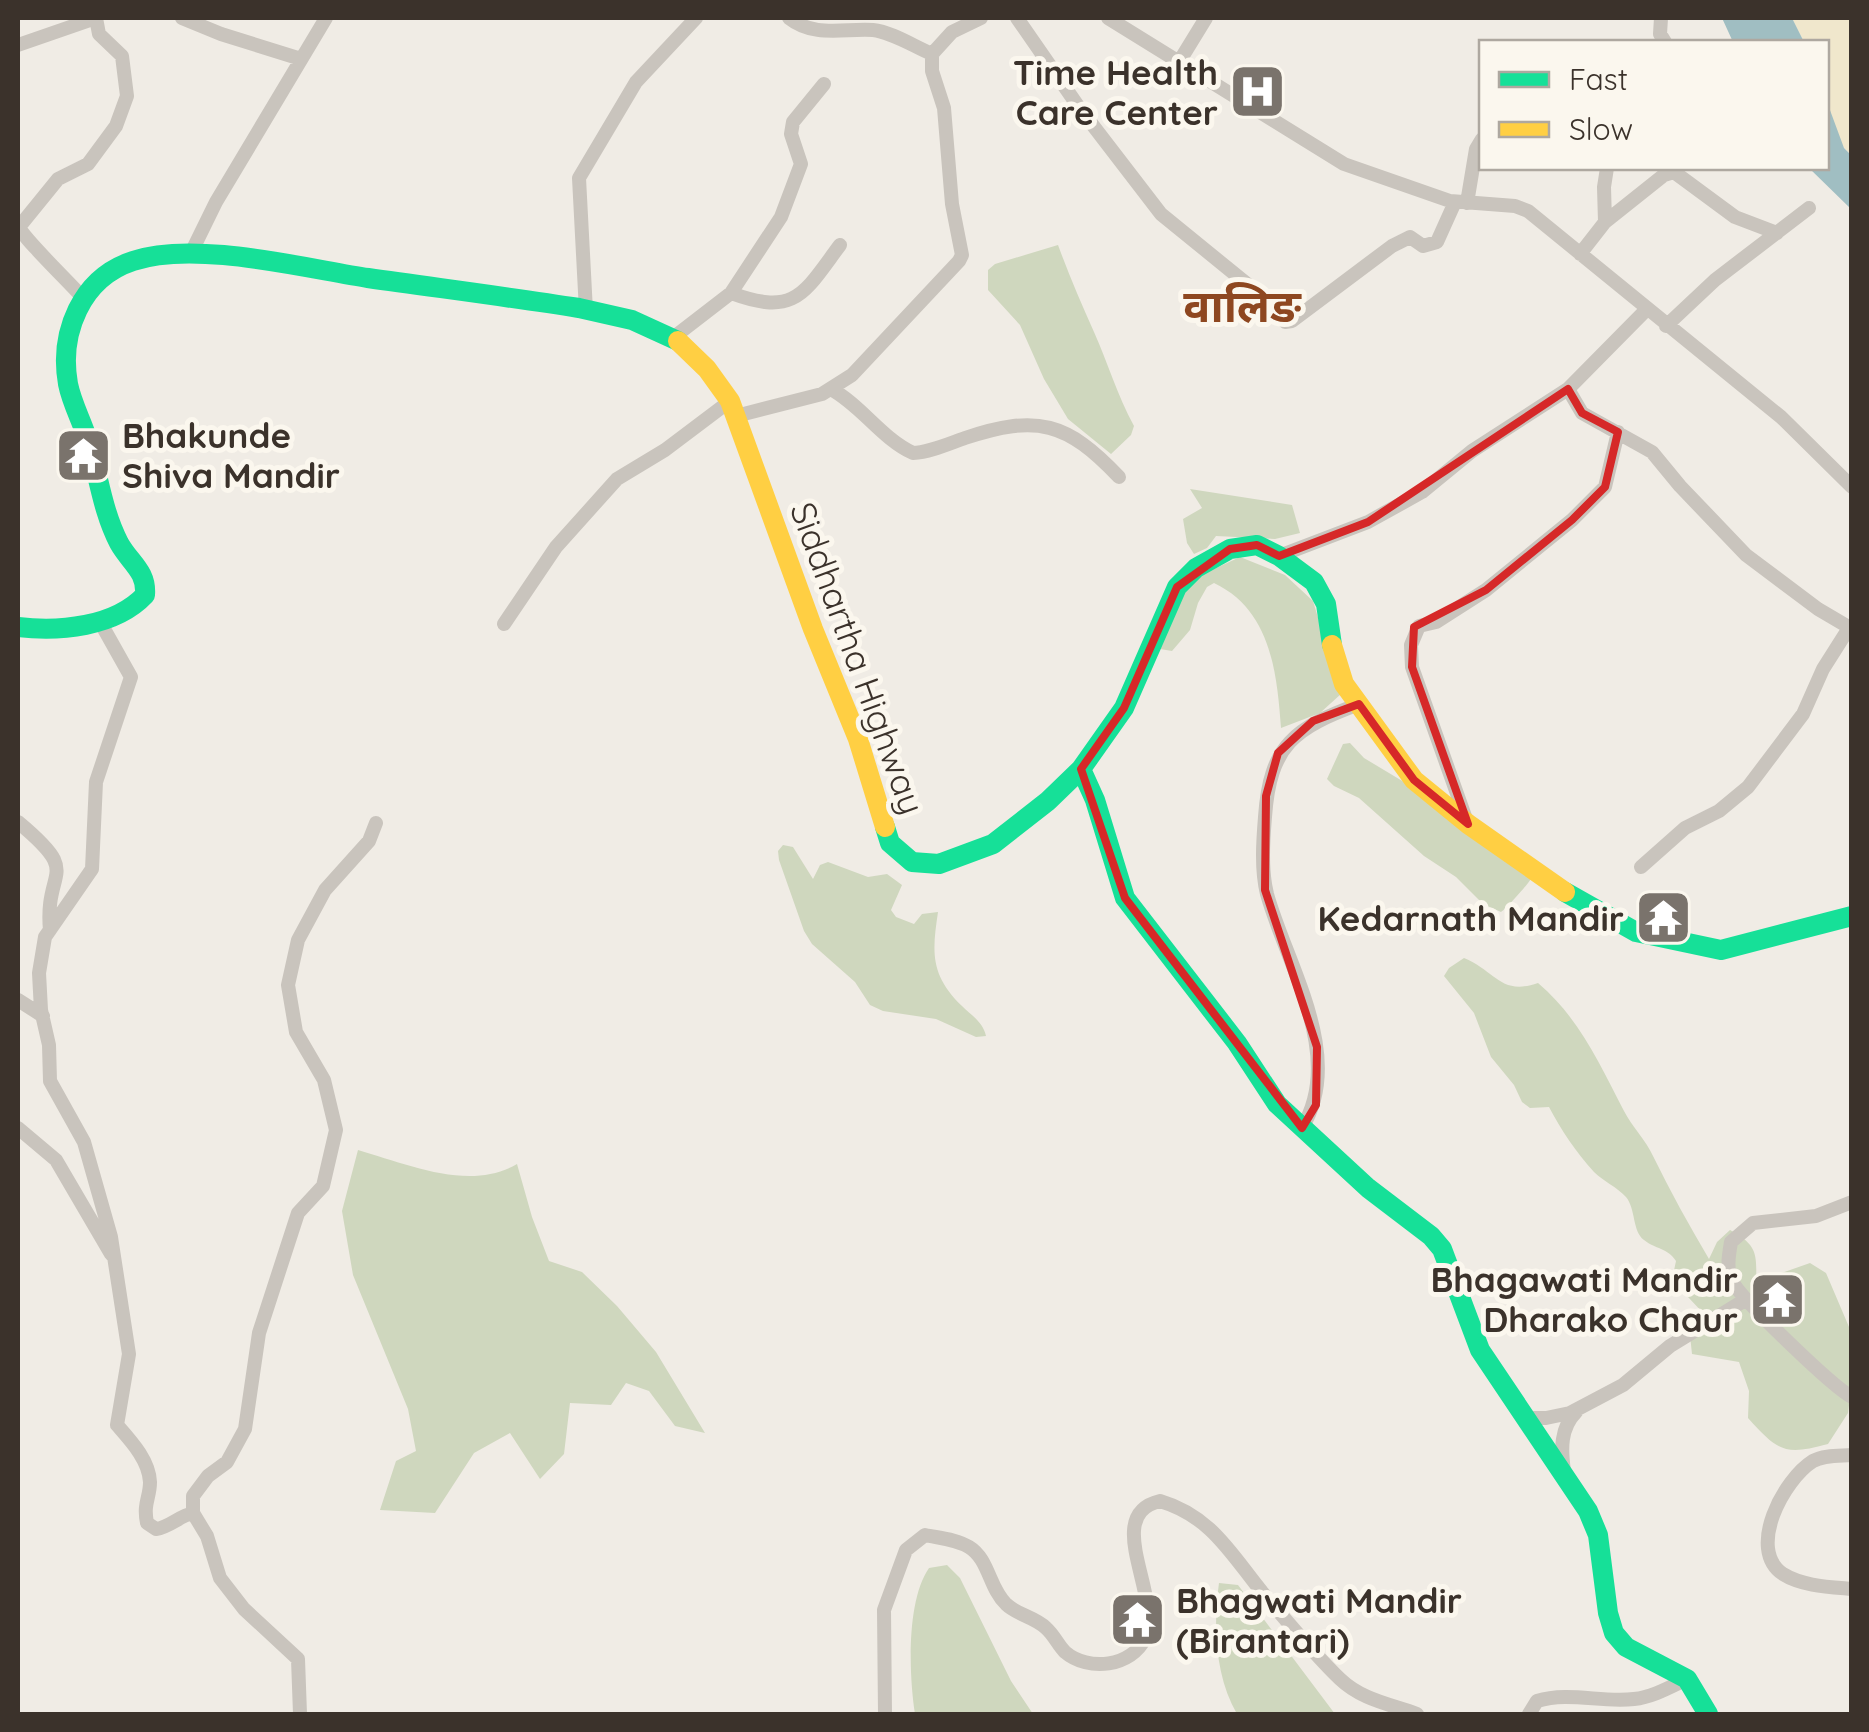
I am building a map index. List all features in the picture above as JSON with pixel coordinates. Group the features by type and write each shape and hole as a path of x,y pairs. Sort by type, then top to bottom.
{"main road":[{"name":"Siddhartha Highway","path":"18,627 32,631 99,620 134,607 145,594 146,580 123,550 102,504 87,436 70,396 64,351 72,312 118,266 137,258 233,257 586,311 674,337 711,370 733,409 813,629 858,738 890,842 912,862 939,864 993,844 1048,801 1081,769 1124,708 1177,586 1196,568 1230,548 1257,545 1314,582 1326,604 1334,660 1344,684 1414,780 1468,824 1570,895 1636,932 1721,950 1852,916"},
{"path":"1081,769 1095,800 1125,898 1237,1043 1278,1104 1442,1250 1480,1350 1588,1510 1598,1535 1614,1632 1626,1647 1687,1679 1708,1714"}],"street":[{"path":"18,45 96,18 98,34 122,56 127,96 120,114 88,164 58,180 19,227 23,237 83,298"},
{"path":"182,18 301,59"},
{"path":"190,256 216,202 326,18"},
{"path":"586,311 580,178 636,82 696,18"},
{"path":"790,18 824,31 877,30 932,54"},
{"path":"504,624 556,547 617,479 733,409 832,389 852,374 962,255 952,204 944,108 932,71 932,54 952,32 982,18"},
{"path":"1017,18 1067,92 1161,214 1263,298 1286,322 1392,246 1410,237 1423,246 1437,242 1461,202 1479,144"},
{"path":"1108,18 1344,164 1425,195 1522,208 1781,417 1852,487"},
{"path":"1179,62 1206,18"},
{"path":"674,337 731,293 781,218 801,164 791,134 793,122 824,84"},
{"path":"1606,222 1607,170"},
{"path":"1580,254 1606,222 1664,175 1674,172 1734,216 1777,233"},
{"path":"1666,326 1715,280 1809,208"},
{"path":"731,293 771,305 798,296 840,245"},
{"path":"1279,556 1368,522 1408,499 1472,451 1568,389 1647,309"},
{"path":"832,389 912,453 998,427 1028,424 1084,442 1119,477"},
{"path":"1568,389 1582,414 1652,452 1746,555 1850,628 1823,669 1803,714 1748,787 1719,811 1685,828 1642,867"},
{"path":"1468,824 1412,667 1413,635 1419,626 1436,622 1486,590 1572,520 1604,487 1618,432"},
{"path":"99,620 131,677 96,782 92,870 45,936 39,973 43,1016 50,1045 50,1081 84,1142 112,1237 129,1354 117,1426 142,1456 150,1482 144,1506 147,1523 156,1530 179,1516 193,1513"},
{"path":"1302,1128 1316,1105 1317,1047 1266,890 1266,796 1278,753 1313,721 1359,704"},
{"path":"18,822 56,859 58,875 48,916 50,930"},
{"path":"300,1714 298,1658 244,1608 220,1578 207,1536 193,1513 193,1496 208,1476 227,1462 245,1429 259,1332 298,1213 323,1186 336,1130 324,1080 296,1032 288,985 298,940 325,890 369,841 376,823"},
{"path":"18,1000 43,1016"},
{"path":"18,1128 56,1160 114,1259"},
{"path":"1852,1202 1816,1216 1753,1223 1731,1242 1728,1261 1730,1279 1746,1300 1825,1378 1852,1397"},
{"path":"1525,1418 1555,1417 1580,1408 1623,1385 1670,1346 1746,1300"},
{"path":"1564,1472 1561,1450 1565,1429 1580,1408"},
{"path":"1852,1455 1814,1461 1792,1480 1775,1509 1767,1544 1770,1561 1784,1574 1805,1582 1852,1589"},
{"path":"885,1714 884,1610 906,1550 924,1535 972,1548 1006,1604 1047,1628 1064,1651 1077,1660 1112,1664 1138,1649 1144,1638 1150,1605 1136,1557 1134,1518 1140,1508 1160,1501 1192,1514 1212,1528 1341,1680 1366,1698 1417,1714"},
{"path":"1529,1714 1537,1701 1552,1696 1633,1699 1662,1692 1687,1679"}],"highlighted area":[{"path":"1568,389 1582,413 1618,432 1605,487 1572,520 1486,590 1414,627 1412,667 1468,824 1414,780 1359,704 1313,721 1278,753 1266,796 1265,890 1317,1047 1316,1105 1302,1128 1125,898 1081,769 1124,708 1177,587 1230,549 1257,545 1279,556 1368,522"}],"green space":[{"path":"1058,245 1134,426 1131,435 1111,454 1068,419 1044,379 1020,325 988,290 988,270 995,264"},
{"path":"1190,489 1292,505 1300,533 1275,539 1216,536 1207,548 1194,554 1187,543 1183,519 1202,508"},
{"path":"1240,557 1285,575 1313,601 1341,694 1320,713 1281,728 1273,665 1259,626 1248,609 1214,583 1198,603 1190,630 1172,651 1154,648 1188,581"},
{"path":"1350,743 1364,758 1404,782 1531,879 1504,910 1483,904 1359,798 1327,779 1343,744"},
{"path":"783,845 793,847 813,879 820,865 828,862 868,877 887,874 902,885 891,910 896,917 914,924 922,914 938,912 935,951 939,973 986,1036 976,1037 936,1019 883,1011 870,1005 855,982 812,944 804,931 779,860 778,851"},
{"path":"1464,958 1506,984 1538,983 1566,1011 1650,1150 1709,1259 1717,1242 1730,1230 1746,1240 1753,1251 1756,1282 1810,1263 1826,1273 1852,1334 1848,1413 1828,1444 1791,1450 1775,1444 1748,1418 1749,1391 1739,1362 1692,1354 1689,1326 1704,1314 1672,1280 1676,1261 1640,1236 1626,1197 1587,1164 1549,1107 1530,1108 1522,1102 1514,1085 1491,1057 1474,1013 1444,976"},
{"path":"358,1150 459,1176 499,1172 517,1164 549,1261 582,1272 617,1306 656,1352 705,1433 675,1426 649,1391 626,1383 611,1405 570,1403 564,1454 540,1479 510,1433 474,1453 435,1513 380,1510 396,1461 416,1451 408,1409 353,1275 342,1211"},
{"path":"947,1565 960,1578 1011,1681 1033,1714 915,1714 911,1660 916,1599 929,1568"},
{"path":"1219,1583 1238,1585 1335,1714 1237,1714 1224,1684 1217,1650"}],"sand":[{"path":"1792,18 1851,18 1851,155 1831,117 1829,40 1803,40"}],"water":[{"path":"1722,18 1792,18 1803,40 1732,40"},
{"path":"1829,107 1844,148 1851,155 1851,209 1811,170 1829,170"}],"traffic: fast":[{"path":"18,627 68,628 102,621 133,606 145,595 141,573 119,543 109,518 70,391 66,365 71,327 87,294 115,269 133,261 186,253 249,258 579,308 632,320 678,341"},
{"path":"885,827 890,843 912,862 939,864 993,844 1048,801 1081,769 1124,708 1177,587 1196,568 1230,549 1257,545 1314,582 1326,604 1332,645"},
{"path":"1081,769 1095,800 1125,898 1237,1043 1277,1104 1368,1188 1431,1236 1442,1249 1480,1350 1588,1511 1598,1535 1614,1633 1626,1647 1687,1679 1708,1714"},
{"path":"1565,892 1636,932 1721,950 1852,916"}],"traffic: slow":[{"path":"678,341 707,369 730,401 813,629 858,739 885,827"},
{"path":"1332,645 1344,684 1414,780 1468,824 1565,892"}],"place":[{"name":"Time Health Care Center","path":"1257,92"},
{"name":"Bhakunde Shiva Mandir","path":"83,455"},
{"name":"Kedarnath Mandir","path":"1663,918"},
{"name":"Bhagawati Mandir Dharako Chaur","path":"1777,1299"},
{"name":"Bhagwati Mandir (Birantari)","path":"1137,1620"}],"district":[{"name":"वालिङ","path":"1242,305"}]}
